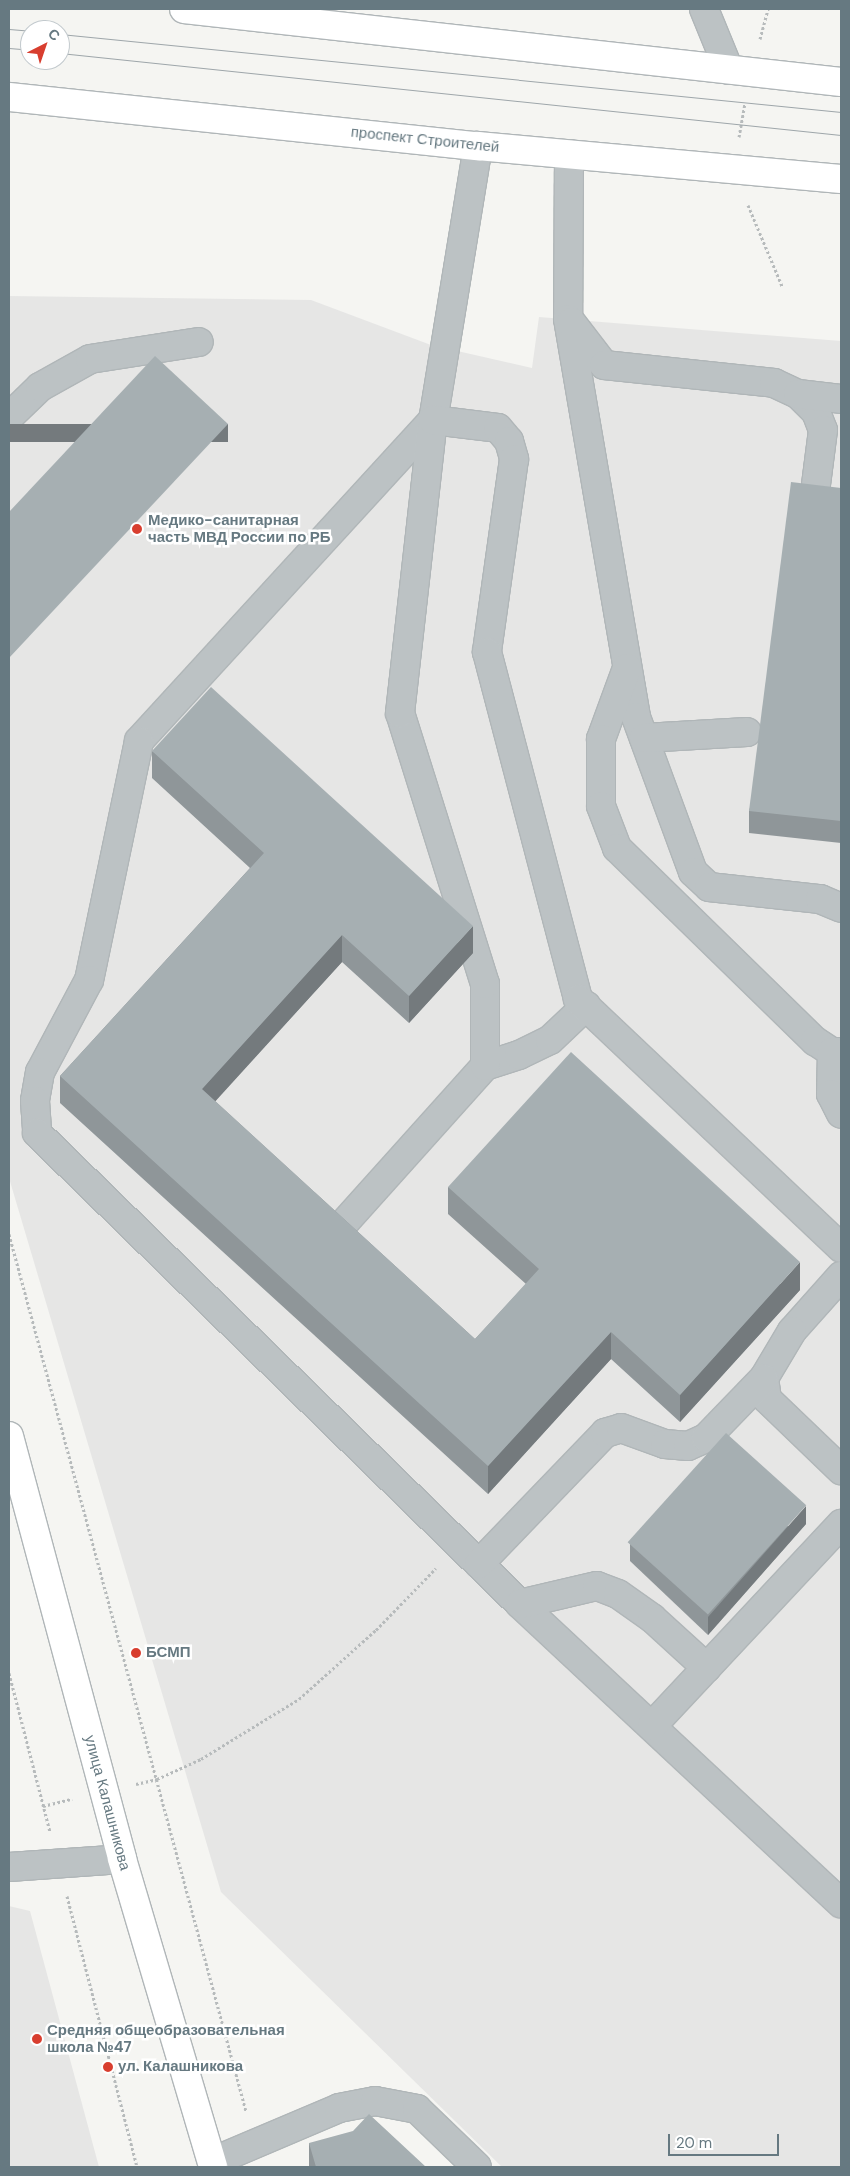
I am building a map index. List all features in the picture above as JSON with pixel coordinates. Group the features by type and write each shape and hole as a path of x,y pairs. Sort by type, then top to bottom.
{"main road":[{"path":"184,9 841,82"},
{"name":"проспект Строителей","path":"9,97 478,146 841,179"},
{"name":"улица Калашникова","path":"9,1436 122,1859 212,2165"}],"lane":[{"path":"704,9 729,70"},
{"path":"478,146 433,420 400,713 485,984 485,1066"},
{"path":"569,154 568,319 636,717 693,872 710,887 820,899 841,908"},
{"path":"568,319 604,366 774,383 798,394 841,399"},
{"path":"9,417 40,387 90,359 199,342"},
{"path":"798,394 816,412 822,430 816,485"},
{"path":"433,420 498,428 509,441 514,459 487,652 578,999 841,1248"},
{"path":"433,420 139,741 89,980 40,1072 35,1101 37,1133 520,1604 841,1903"},
{"path":"627,666 601,739 601,806 617,848 815,1040 836,1052 831,1094 841,1114"},
{"path":"644,738 747,732"},
{"path":"676,905 701,879"},
{"path":"346,1221 485,1066 518,1055 550,1040 586,1006"},
{"path":"479,1564 605,1432 621,1428 665,1444 688,1446 706,1438 764,1378 792,1331 841,1276"},
{"path":"764,1378 766,1399 841,1470"},
{"path":"652,1726 841,1524"},
{"path":"520,1604 597,1586 618,1594 652,1618 707,1668"},
{"path":"9,1867 122,1859"},
{"path":"212,2165 255,2144 339,2108 375,2101 417,2109 478,2167"}],"path":[{"path":"9,1234 255,2144"},
{"path":"157,1779 200,1759 299,1699 376,1630 459,1544"},
{"path":"9,1673 137,2167"}],"shaded area":[{"path":"9,296 311,300 431,345 532,368 539,317 841,341 841,2167 502,2167 221,1892 9,1178"},
{"name":"Средняя общеобразовательная школа №47","path":"9,1906 30,1911 99,2167 9,2167"}],"building":[{"path":"155,356 228,424 9,658 9,512"},
{"path":"791,482 841,488 841,821 749,811"},
{"path":"211,687 473,926 409,996 342,935 202,1089 475,1339 539,1269 448,1187 571,1052 800,1262 680,1395 611,1332 488,1466 60,1076 264,853 152,751"},
{"path":"726,1433 806,1505 708,1615 628,1542"},
{"path":"369,2114 426,2167 316,2167 309,2143 353,2131"}],"tram line":[{"path":"9,29 20,30"},
{"path":"70,35 841,112"},
{"path":"9,48 20,49"},
{"path":"70,54 841,135"}],"place":[{"name":"Медико-санитарная часть МВД России по РБ","path":"137,529"},
{"name":"БСМП","path":"136,1653"},
{"name":"Средняя общеобразовательная школа №47","path":"37,2039"},
{"name":"ул. Калашникова","path":"108,2067"}]}
